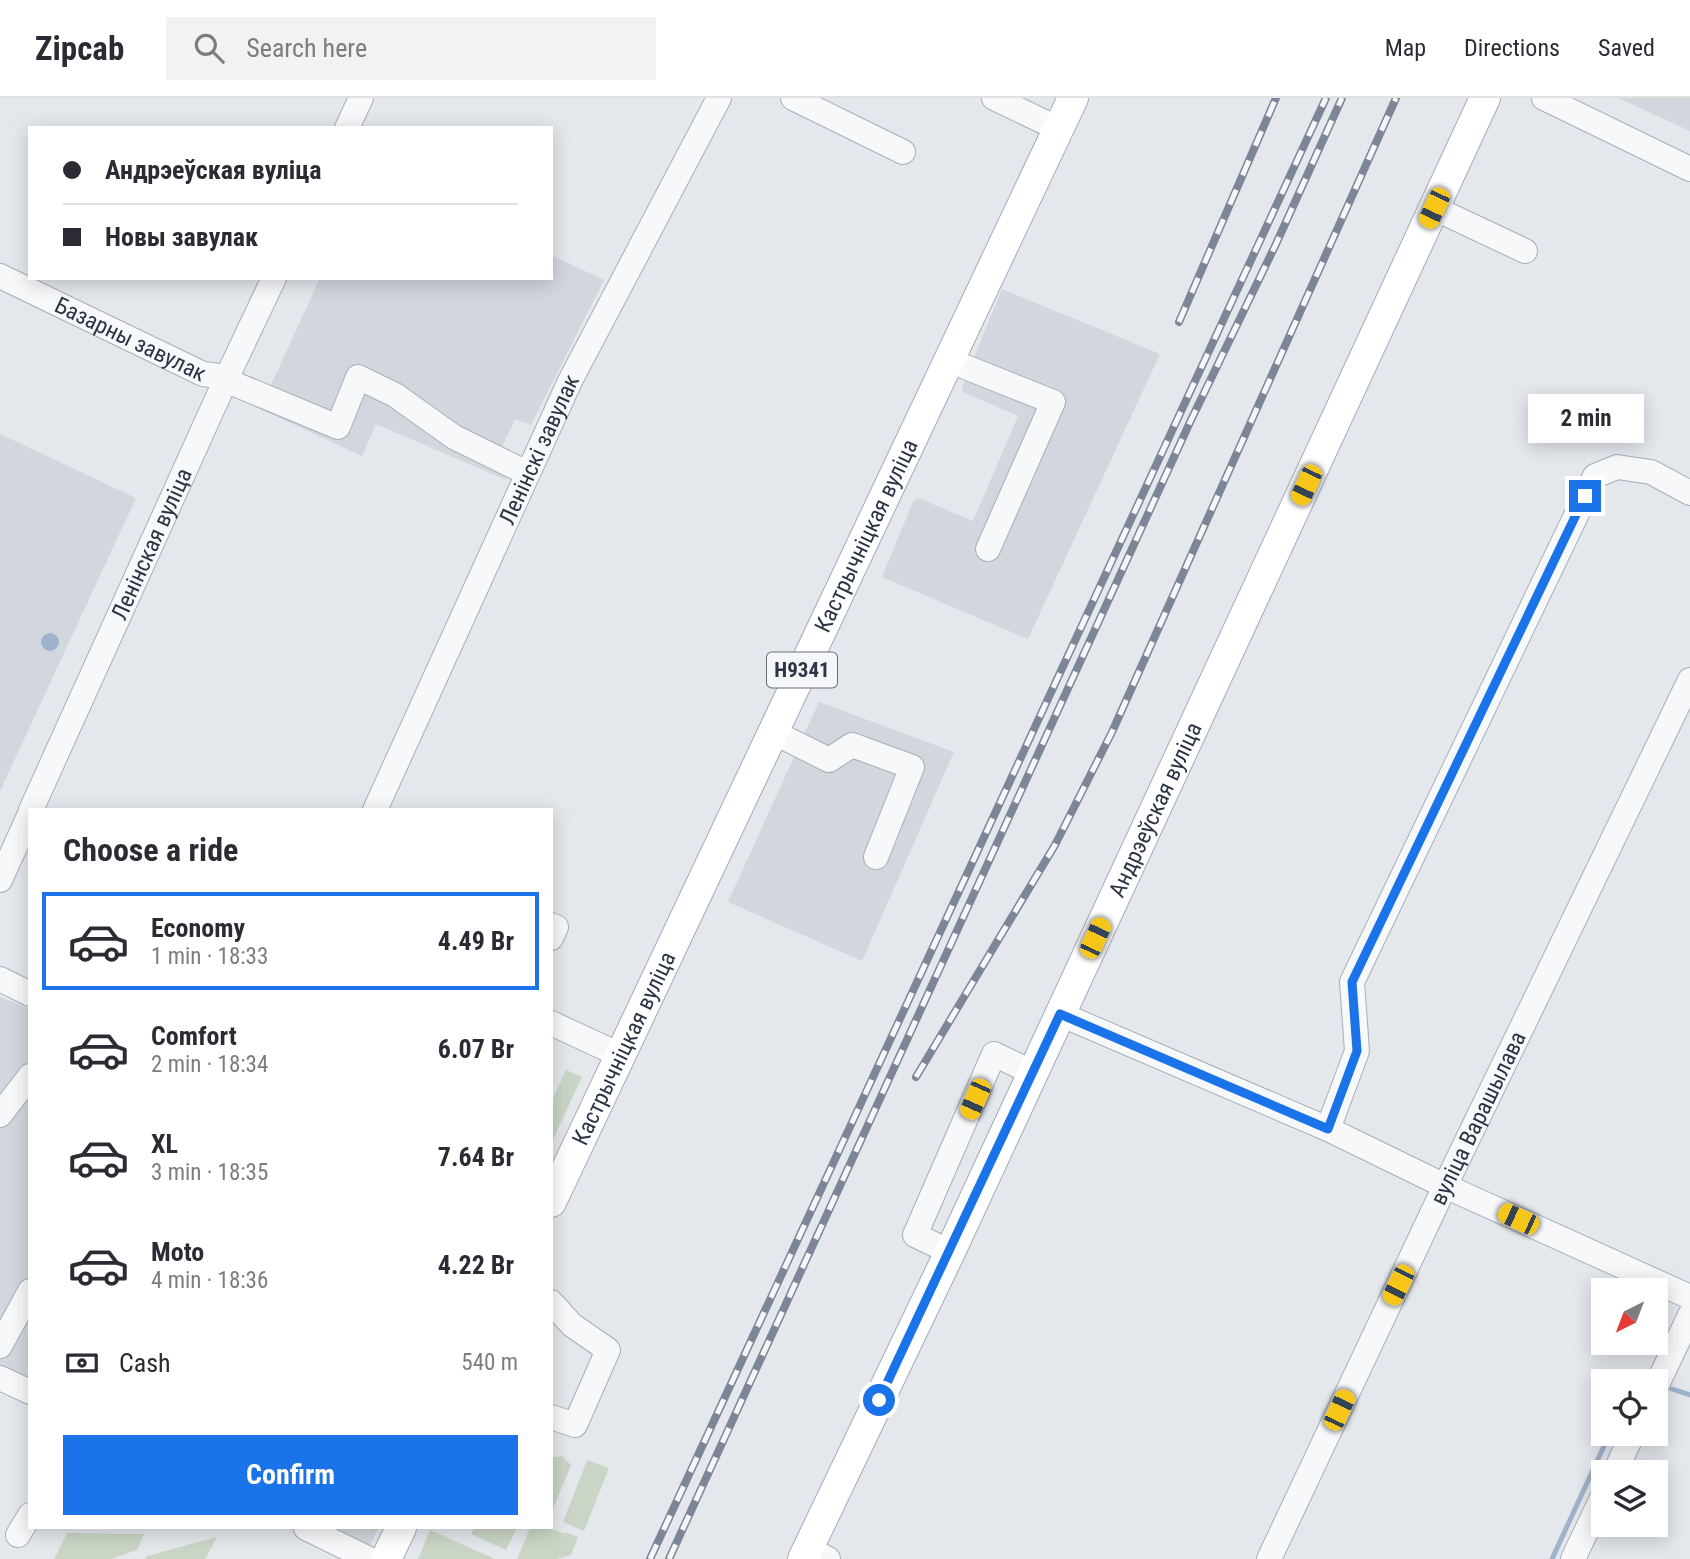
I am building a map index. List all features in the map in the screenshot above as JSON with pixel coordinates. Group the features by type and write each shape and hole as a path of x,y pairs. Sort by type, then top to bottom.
{"main road":[{"name":"Кастрычніцкая вуліца","path":"553,1198 1073,98"},
{"name":"Андрэеўская вуліца","path":"813,1556 950,1252 1485,98"},
{"path":"386,1559 401,1529"}],"street":[{"path":"348,126 361,98"},
{"name":"Ленінскі завулак","path":"376,808 570,382 719,98"},
{"path":"793,98 903,152"},
{"path":"994,98 1059,129"},
{"path":"1544,98 1690,169"},
{"path":"1434,208 1525,251"},
{"name":"Базарны завулак","path":"0,276 203,374 226,378 338,427 358,377 395,395 454,437 527,473"},
{"name":"Ленінская вуліца","path":"33,808 226,378 273,280"},
{"path":"948,360 1053,402 988,549"},
{"path":"1328,1129 1357,1051 1352,982 1595,476 1617,467 1651,472 1690,493"},
{"name":"вуліца Варашылава","path":"1269,1559 1445,1186 1690,680"},
{"path":"773,733 829,760 852,745 912,767 876,858"},
{"name":"Ленінская вуліца","path":"0,880 28,819"},
{"path":"0,979 28,993"},
{"path":"1060,1014 1328,1129 1445,1186 1690,1297"},
{"path":"553,1024 620,1055"},
{"path":"950,1252 915,1235 994,1054 1033,1073"},
{"path":"0,1115 28,1079"},
{"path":"0,1346 28,1295"},
{"path":"553,1303 572,1325 608,1350 575,1425 553,1418"},
{"path":"1664,1369 1690,1315"},
{"path":"0,1378 28,1391"},
{"path":"1573,1559 1591,1521"},
{"path":"308,1529 369,1559"}],"shaded area":[{"path":"1618,98 1690,98 1690,131"},
{"path":"553,256 604,280 531,425 515,419 498,455 514,462 506,480 376,424 362,456 260,409 319,280 553,280"},
{"path":"1002,289 1160,354 1028,639 882,577 913,502 918,498 973,521 1018,416 963,392 962,387"},
{"path":"0,434 136,498 0,791"},
{"path":"819,702 954,752 862,961 728,902"},
{"path":"0,997 28,1008 28,1402 0,1388"},
{"path":"290,1529 378,1529 364,1559 352,1559"}],"green space":[{"path":"566,1070 582,1077 553,1140 553,1099"},
{"path":"562,1456 571,1465 553,1509 553,1458"},
{"path":"587,1460 609,1468 584,1531 563,1522"},
{"path":"474,1529 516,1529 506,1550 471,1534"},
{"path":"530,1529 552,1529 578,1537 571,1555 557,1559 517,1559"},
{"path":"430,1530 495,1559 418,1559"},
{"path":"67,1533 144,1534 137,1550 111,1559 54,1559"},
{"path":"217,1537 205,1559 145,1559 147,1556"}],"water":[{"path":"46,633 54,633 59,642 57,649 46,651 41,646 41,638"}],"waterway":[{"path":"1672,1389 1690,1395"},
{"path":"1552,1559 1604,1446"}],"railway":[{"path":"1179,322 1276,98"},
{"path":"650,1559 1326,98"},
{"path":"669,1559 1191,420 1276,244 1342,98"},
{"path":"916,1077 1055,845 1112,732 1396,98"}],"route":[{"path":"879,1400 1060,1014 1328,1129 1357,1051 1352,982 1585,496"}]}
